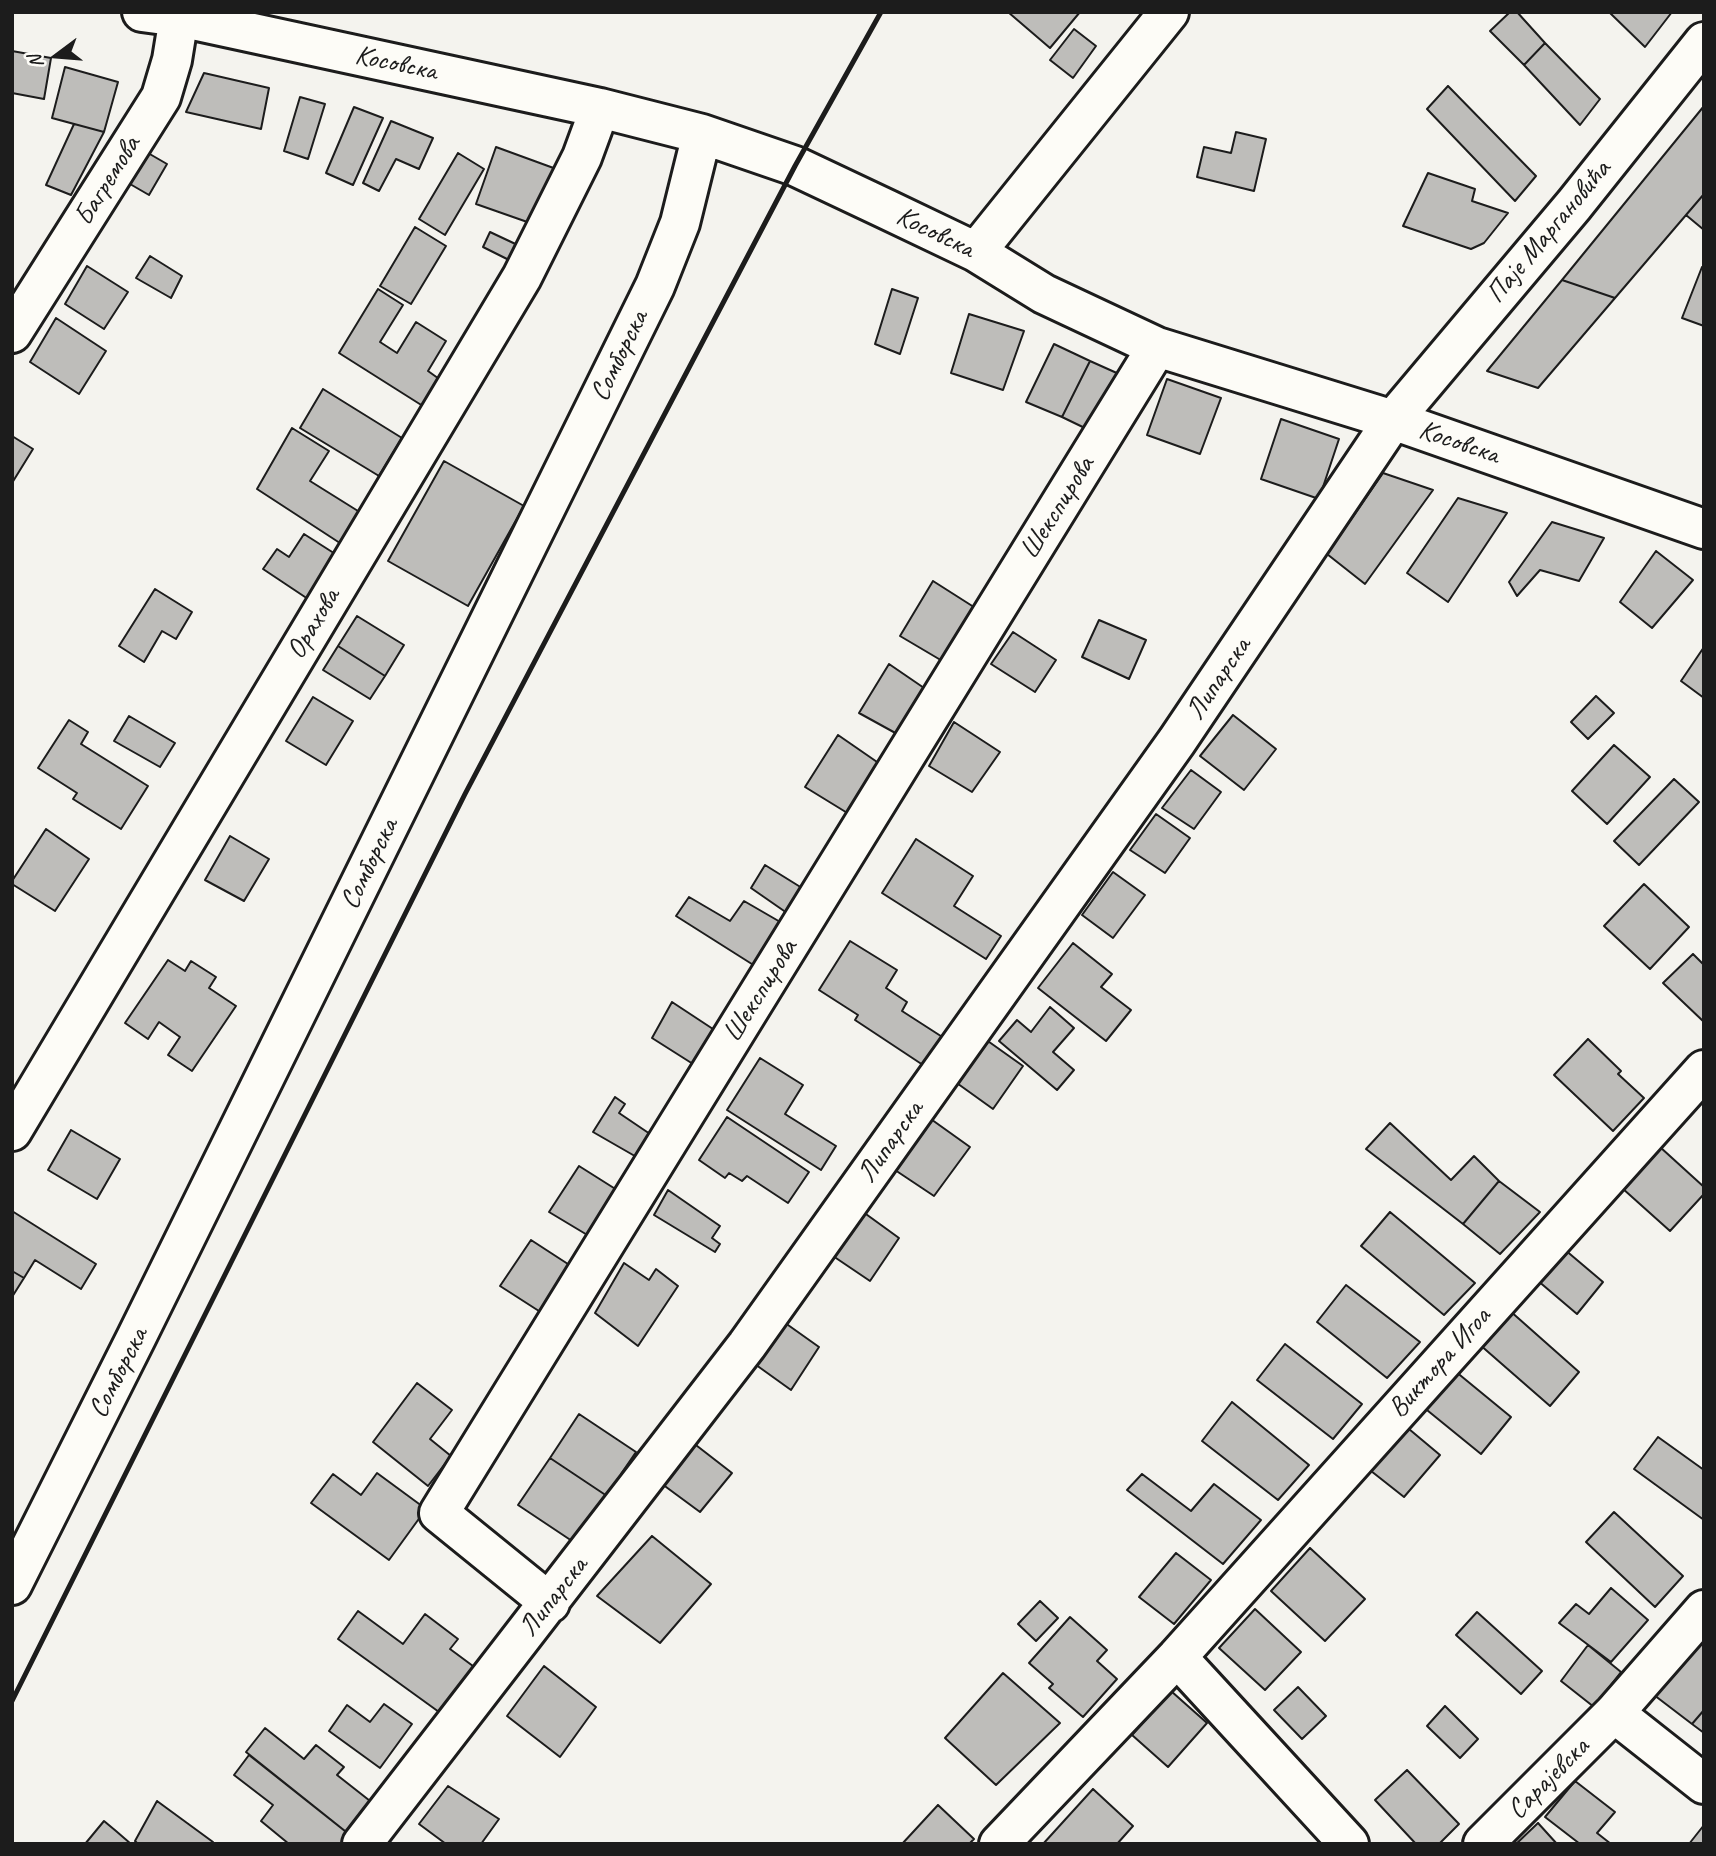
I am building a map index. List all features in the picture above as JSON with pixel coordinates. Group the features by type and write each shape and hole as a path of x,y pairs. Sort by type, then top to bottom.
{"street":[{"name":"Косовска","path":"142,12 179,17 600,108 702,134 795,166 976,252 1044,295 1157,347 1393,420 1704,529"},
{"path":"976,252 1169,12"},
{"name":"Багремова","path":"12,333 161,97 172,60 179,17"},
{"name":"Паје Маргановића","path":"1393,420 1574,205 1704,42"},
{"name":"Орахова","path":"12,1131 522,277 582,157 600,108"},
{"name":"Сомборска","path":"12,1585 655,286 680,223 702,134"},
{"name":"Шекспирова","path":"550,1603 439,1513 1157,347"},
{"name":"Липарска","path":"362,1844 747,1345 1177,741 1393,420"},
{"name":"Виктора Игоа","path":"999,1844 1177,1657 1704,1070"},
{"name":"Сарајевска","path":"1483,1844 1614,1713 1704,1610"},
{"path":"1177,1657 1349,1844"},
{"name":"Сарајевска","path":"1614,1713 1704,1784"}],"building":[{"path":"1008,12 1080,12 1050,48"},
{"path":"1510,12 1517,12 1545,43 1524,65 1490,31"},
{"path":"1609,12 1672,12 1645,47"},
{"path":"1074,29 1096,46 1073,78 1050,60"},
{"path":"1545,43 1600,99 1580,125 1524,65"},
{"path":"12,51 51,58 44,99 12,93"},
{"path":"65,67 118,82 104,132 52,118"},
{"path":"204,73 269,88 261,129 186,112"},
{"path":"1448,86 1536,176 1515,201 1427,109"},
{"path":"300,97 325,104 308,159 284,151"},
{"path":"1704,106 1704,194 1615,298 1562,280"},
{"path":"354,107 383,118 353,185 326,173"},
{"path":"52,118 104,132 71,195 46,185 74,124"},
{"path":"391,121 433,138 419,169 396,159 379,191 363,183"},
{"path":"1236,132 1266,139 1254,191 1197,177 1204,147 1231,153"},
{"path":"496,147 559,170 533,224 476,204"},
{"path":"148,153 167,164 149,195 130,184"},
{"path":"458,153 484,169 445,235 419,219"},
{"path":"1428,173 1475,189 1472,201 1508,213 1484,243 1471,249 1403,226"},
{"path":"1704,194 1704,230 1686,215"},
{"path":"415,227 446,246 411,304 380,286"},
{"path":"490,232 524,248 517,264 483,247"},
{"path":"150,256 182,276 171,298 136,278"},
{"path":"87,266 128,292 104,329 65,304"},
{"path":"1704,267 1704,326 1682,318"},
{"path":"1562,280 1615,298 1538,388 1487,371"},
{"path":"378,289 403,305 380,342 397,353 416,322 446,341 428,371 442,381 426,408 339,353"},
{"path":"892,289 918,298 900,354 875,344"},
{"path":"969,314 1024,331 1003,390 951,373"},
{"path":"56,318 106,351 79,394 30,362"},
{"path":"1054,344 1090,361 1062,417 1026,402"},
{"path":"1090,361 1119,374 1091,431 1062,417"},
{"path":"1167,379 1221,398 1200,454 1147,435"},
{"path":"323,389 402,438 379,476 300,428"},
{"path":"1281,419 1339,439 1319,499 1261,479"},
{"path":"292,428 329,451 310,481 366,516 346,547 257,489"},
{"path":"12,436 33,449 12,483"},
{"path":"444,461 524,506 468,606 388,561"},
{"path":"1383,473 1433,490 1365,584 1327,554"},
{"path":"1458,498 1507,513 1448,602 1407,573"},
{"path":"1552,522 1604,538 1579,581 1540,570 1517,596 1509,582"},
{"path":"304,534 340,557 311,601 263,569 277,549 289,557"},
{"path":"1656,551 1693,580 1652,628 1620,602"},
{"path":"933,581 977,609 944,662 900,636"},
{"path":"155,589 192,612 176,639 162,631 144,662 119,646"},
{"path":"357,616 404,645 385,676 338,646"},
{"path":"1099,620 1146,640 1129,679 1082,657"},
{"path":"1013,632 1056,660 1035,692 991,664"},
{"path":"338,646 385,676 370,699 323,670"},
{"path":"1704,647 1704,698 1681,681"},
{"path":"889,664 927,690 899,735 859,713"},
{"path":"1596,696 1614,713 1588,739 1571,722"},
{"path":"313,697 353,721 326,765 286,741"},
{"path":"1233,715 1276,749 1244,790 1200,756"},
{"path":"129,716 175,743 160,767 114,741"},
{"path":"69,720 88,732 81,744 148,786 121,829 73,799 77,793 38,768"},
{"path":"954,722 1000,752 972,792 929,766"},
{"path":"838,735 880,764 849,814 805,787"},
{"path":"1614,745 1650,777 1607,824 1572,791"},
{"path":"1191,770 1221,792 1194,829 1162,808"},
{"path":"1674,779 1699,802 1639,865 1614,841"},
{"path":"1156,814 1190,838 1165,873 1130,850"},
{"path":"46,829 89,859 55,911 12,884"},
{"path":"230,836 269,859 244,901 205,880"},
{"path":"916,839 973,876 954,906 1001,936 986,959 882,893"},
{"path":"765,865 802,888 787,913 751,888"},
{"path":"1113,872 1145,895 1113,938 1082,915"},
{"path":"1644,884 1689,927 1650,969 1604,926"},
{"path":"689,897 730,921 744,901 782,923 755,966 676,916"},
{"path":"850,941 897,970 886,988 907,1002 902,1011 947,1040 929,1069 855,1020 858,1015 819,990"},
{"path":"1073,943 1112,974 1101,987 1131,1010 1106,1041 1038,988"},
{"path":"1693,954 1704,965 1704,1022 1663,983"},
{"path":"168,960 185,971 191,961 216,977 209,988 236,1006 192,1071 168,1055 180,1037 159,1022 148,1039 125,1023"},
{"path":"672,1002 716,1031 693,1064 652,1038"},
{"path":"1050,1007 1074,1028 1053,1052 1074,1070 1057,1090 999,1041 1017,1020 1031,1032"},
{"path":"985,1039 1023,1066 993,1109 954,1081"},
{"path":"1588,1039 1621,1071 1618,1074 1644,1098 1613,1131 1554,1075"},
{"path":"760,1058 803,1085 785,1114 836,1146 821,1170 727,1110"},
{"path":"615,1097 625,1104 619,1113 653,1136 640,1159 593,1132"},
{"path":"727,1117 809,1172 788,1203 747,1176 742,1181 729,1173 725,1178 699,1160"},
{"path":"928,1117 970,1147 934,1196 892,1168"},
{"path":"1390,1123 1451,1180 1474,1156 1499,1181 1463,1224 1366,1149"},
{"path":"71,1130 120,1159 97,1199 48,1170"},
{"path":"1660,1147 1704,1187 1704,1194 1670,1231 1622,1188"},
{"path":"579,1166 617,1190 589,1236 549,1212"},
{"path":"1499,1181 1540,1212 1500,1254 1463,1224"},
{"path":"668,1190 720,1226 712,1238 720,1244 715,1252 654,1215"},
{"path":"859,1209 899,1238 870,1281 830,1254"},
{"path":"12,1211 96,1264 81,1289 35,1260 24,1278 12,1271"},
{"path":"1390,1212 1475,1283 1444,1315 1361,1246"},
{"path":"531,1240 571,1266 542,1313 500,1286"},
{"path":"1564,1249 1603,1282 1577,1314 1537,1280"},
{"path":"624,1263 649,1280 656,1269 678,1286 638,1346 595,1313"},
{"path":"12,1271 24,1278 12,1297"},
{"path":"1346,1285 1420,1342 1387,1378 1317,1322"},
{"path":"1509,1310 1579,1372 1550,1406 1479,1344"},
{"path":"781,1320 819,1347 791,1390 752,1362"},
{"path":"1285,1344 1362,1404 1333,1439 1257,1380"},
{"path":"1455,1371 1511,1417 1481,1454 1422,1406"},
{"path":"417,1383 452,1410 430,1439 451,1456 428,1486 373,1442"},
{"path":"1232,1402 1309,1465 1278,1500 1202,1441"},
{"path":"579,1414 636,1452 621,1474 633,1481 607,1496 550,1458"},
{"path":"1403,1424 1440,1455 1404,1497 1366,1467"},
{"path":"1658,1437 1704,1470 1704,1520 1634,1469"},
{"path":"692,1442 732,1473 700,1512 662,1484"},
{"path":"550,1458 607,1496 575,1543 518,1505"},
{"path":"377,1473 426,1509 389,1560 311,1503 333,1474 361,1495"},
{"path":"1142,1474 1191,1511 1214,1484 1261,1520 1223,1564 1127,1490"},
{"path":"1614,1512 1683,1576 1655,1607 1586,1542"},
{"path":"652,1536 711,1584 660,1643 597,1596"},
{"path":"1310,1548 1365,1599 1325,1641 1271,1591"},
{"path":"1176,1553 1211,1580 1174,1624 1139,1597"},
{"path":"1611,1588 1648,1620 1611,1662 1559,1623 1576,1604 1589,1614"},
{"path":"1040,1601 1058,1618 1036,1641 1018,1624"},
{"path":"1255,1609 1301,1652 1265,1690 1219,1648"},
{"path":"358,1611 403,1644 425,1614 458,1639 450,1649 477,1669 459,1693 455,1690 439,1712 338,1639"},
{"path":"1477,1612 1542,1671 1521,1694 1456,1635"},
{"path":"1070,1617 1107,1650 1097,1661 1117,1679 1083,1717 1049,1688 1053,1684 1029,1663"},
{"path":"1699,1640 1704,1643 1704,1710 1692,1724 1654,1695"},
{"path":"1588,1645 1621,1672 1594,1707 1561,1681"},
{"path":"544,1666 596,1707 560,1757 507,1716"},
{"path":"1003,1673 1060,1723 996,1785 945,1738"},
{"path":"1298,1687 1326,1716 1302,1739 1274,1710"},
{"path":"1171,1691 1207,1723 1168,1767 1132,1735"},
{"path":"384,1704 412,1724 380,1768 329,1731 347,1705 370,1722"},
{"path":"1445,1706 1478,1739 1460,1758 1427,1726"},
{"path":"1704,1710 1704,1733 1692,1724"},
{"path":"265,1728 304,1759 316,1745 344,1767 337,1775 379,1808 355,1839 246,1752"},
{"path":"249,1755 355,1839 351,1844 289,1844 261,1821 273,1805 234,1775"},
{"path":"1407,1770 1459,1824 1439,1844 1416,1844 1375,1800"},
{"path":"1575,1781 1615,1812 1597,1833 1611,1844 1580,1844 1545,1817"},
{"path":"448,1786 499,1819 481,1844 446,1844 419,1824"},
{"path":"1093,1789 1133,1826 1117,1844 1043,1844"},
{"path":"157,1801 213,1842 212,1844 138,1844 135,1841"},
{"path":"938,1805 974,1839 969,1844 902,1844"},
{"path":"104,1821 116,1831 131,1844 85,1844"},
{"path":"1538,1823 1557,1844 1516,1844"},
{"path":"1704,1825 1704,1844 1689,1844"}],"railway":[{"path":"12,1701 465,794 795,166 881,12"}]}
